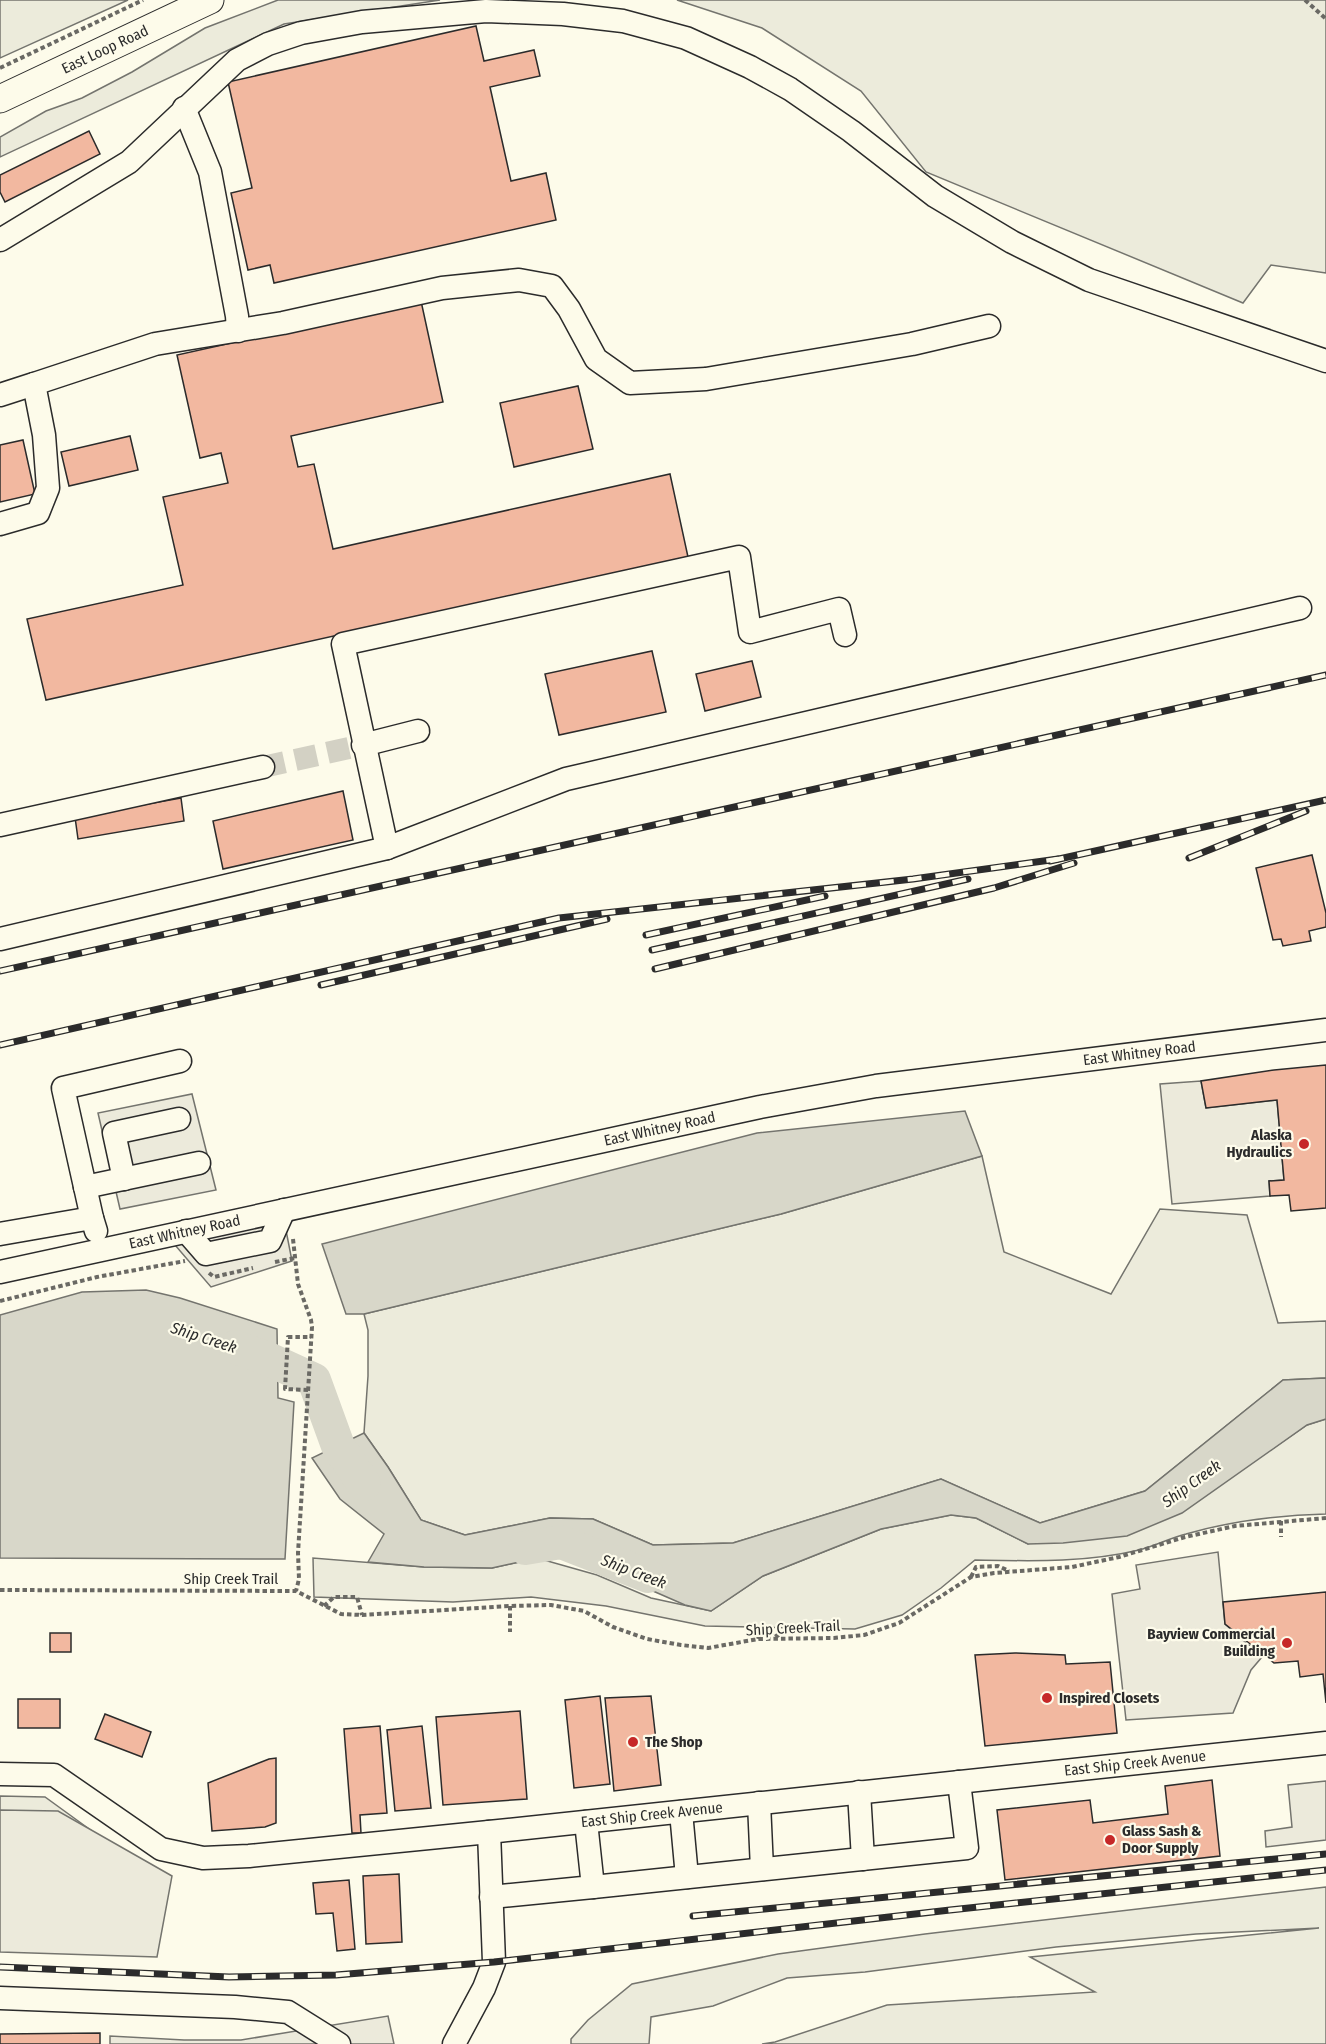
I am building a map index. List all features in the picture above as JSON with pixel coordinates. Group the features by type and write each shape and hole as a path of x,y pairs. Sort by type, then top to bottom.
{"main road":[{"name":"East Loop Road","path":"0,99 210,0"}],"street":[{"path":"0,240 129,162 237,60 268,44 302,33 362,22 486,11 563,14 623,21 686,38 750,67 790,89 851,131 935,196 1012,242 1089,280 1326,361"},
{"path":"184,108 210,172 238,331"},
{"path":"0,395 155,344 284,323 442,288 519,280 552,286 569,309 596,359 630,382 706,379 912,344 989,326"},
{"path":"0,524 38,513 48,488 44,435 34,384"},
{"path":"387,848 343,644 739,557 750,632 839,609 845,635"},
{"path":"0,939 387,848 566,779 1300,608"},
{"path":"363,745 418,731"},
{"path":"0,825 263,767"},
{"name":"East Whitney Road","path":"0,1272 749,1109 876,1086 1326,1030"},
{"path":"102,1250 92,1218 63,1088 180,1061"},
{"path":"124,1179 114,1133 179,1119"},
{"path":"85,1187 199,1163"},
{"path":"0,1234 92,1218"},
{"name":"East Ship Creek Avenue","path":"0,1774 54,1775 161,1849 203,1858 249,1856 489,1832 1326,1743"},
{"path":"491,1897 967,1848 959,1782"},
{"path":"859,1792 863,1859"},
{"path":"759,1803 762,1869"},
{"path":"681,1812 687,1877"},
{"path":"586,1822 593,1887"},
{"path":"454,2044 484,1988 494,1962 489,1832"},
{"path":"0,1998 235,2007 288,2012 339,2044"}],"path":[{"path":"0,68 143,0"},
{"path":"1305,0 1326,19"},
{"path":"287,1209 298,1284 312,1328 298,1554 299,1579 296,1591"},
{"path":"265,1265 295,1258"},
{"path":"0,1301 97,1277 192,1260"},
{"path":"206,1271 214,1277 255,1267"},
{"path":"308,1390 285,1389 285,1379 288,1337 311,1337"},
{"name":"Ship Creek Trail","path":"0,1590 296,1591 341,1614 362,1615 551,1605 584,1611 613,1627 647,1639 708,1648 758,1639 834,1638 864,1635 899,1623 972,1577 1010,1571 1072,1567 1119,1557 1195,1534 1235,1526 1326,1518"},
{"path":"1281,1521 1281,1537"},
{"path":"972,1577 976,1567 998,1566 1010,1571"},
{"path":"324,1606 334,1597 357,1597 362,1615"},
{"path":"510,1606 510,1632"},
{"path":"758,1639 760,1633 769,1632 775,1633 780,1640"}],"shaded area":[{"path":"0,0 128,0 0,58"},
{"path":"278,0 440,0 284,24 0,157 0,137 46,111 82,98 132,72 205,28"},
{"path":"677,0 1326,0 1326,273 1271,265 1243,303 926,172 861,91 762,28"},
{"path":"1201,1081 1206,1108 1277,1100 1284,1180 1269,1181 1270,1196 1172,1204 1160,1084"},
{"path":"192,1094 216,1190 120,1209 98,1113"},
{"path":"982,1156 1004,1252 1111,1294 1160,1209 1247,1215 1278,1323 1326,1321 1326,1378 1283,1380 1145,1491 1040,1523 941,1479 733,1543 653,1545 593,1519 550,1518 465,1535 421,1520 364,1433 368,1330 364,1314 781,1214"},
{"path":"284,1220 292,1261 211,1287 175,1245"},
{"path":"1326,1419 1326,1514 1273,1517 1238,1522 1203,1529 1139,1550 1098,1557 1016,1561 975,1560 941,1588 902,1615 855,1629 705,1626 606,1606 531,1597 453,1602 314,1597 313,1558 424,1567 492,1568 537,1558 597,1575 651,1598 711,1611 763,1576 881,1529 951,1515 976,1518 1028,1544 1266,1453 1307,1425"},
{"path":"1218,1552 1225,1624 1262,1657 1251,1670 1233,1713 1126,1720 1112,1594 1140,1589 1136,1565"},
{"path":"1326,1781 1326,1840 1266,1847 1265,1831 1292,1827 1288,1785"},
{"path":"0,1796 45,1797 103,1839 0,1818"},
{"path":"0,1810 58,1811 172,1876 157,1957 0,1952"},
{"path":"1326,1887 1326,2044 762,2044 775,2042 887,2005 1095,1992 1030,1957 1319,1928 1196,1934 1056,1947 865,1972 787,1978 713,2006 651,2017 649,2044 571,2044 571,2039 588,2020 632,1984 778,1954 925,1934"},
{"path":"388,2016 394,2044 110,2044 110,2036 241,2040"}],"water":[{"path":"965,1111 982,1156 781,1214 364,1314 346,1314 322,1244 757,1133"},
{"path":"146,1290 180,1298 277,1329 278,1398 294,1402 285,1559 0,1558 0,1315 82,1292"},
{"path":"1326,1378 1326,1419 1307,1425 1182,1513 1127,1536 1063,1543 1028,1544 976,1518 951,1515 881,1529 763,1576 711,1611 685,1605 653,1591 582,1543 537,1558 492,1568 424,1567 368,1562 384,1534 340,1499 312,1458 364,1433 421,1520 465,1535 550,1518 593,1519 653,1545 733,1543 941,1479 1040,1523 1145,1491 1283,1380"}],"building":[{"path":"476,26 484,61 534,50 540,76 490,87 511,181 546,173 556,220 274,283 270,265 248,270 231,193 252,188 228,82"},
{"path":"89,131 100,154 5,202 0,192 0,175"},
{"path":"421,301 443,402 291,436 298,467 314,464 333,549 670,474 688,557 46,700 27,619 183,585 163,497 228,483 221,453 200,458 177,355"},
{"path":"578,386 593,449 514,467 500,403"},
{"path":"130,436 138,470 69,486 61,452"},
{"path":"23,440 35,494 0,502 0,445"},
{"path":"652,651 666,712 559,735 545,674"},
{"path":"752,661 761,697 705,711 696,674"},
{"path":"343,791 353,840 223,869 213,821"},
{"path":"181,798 184,821 78,839 75,817"},
{"path":"1312,855 1326,913 1326,927 1309,931 1311,941 1283,946 1281,939 1273,940 1256,868"},
{"name":"Alaska Hydraulics","path":"1326,1065 1326,1208 1291,1211 1289,1195 1270,1196 1269,1181 1284,1180 1277,1100 1206,1108 1201,1081"},
{"name":"Bayview Commercial Building","path":"1326,1592 1326,1703 1323,1674 1300,1677 1298,1661 1274,1663 1225,1624 1223,1602"},
{"path":"50,1633 71,1633 71,1652 50,1652"},
{"name":"Inspired Closets","path":"1015,1653 1065,1655 1066,1664 1110,1662 1117,1733 985,1746 975,1655"},
{"path":"600,1696 610,1784 574,1788 565,1700"},
{"name":"The Shop","path":"651,1696 661,1785 614,1791 605,1698"},
{"path":"18,1699 60,1699 60,1728 18,1728"},
{"path":"520,1711 527,1799 443,1805 436,1717"},
{"path":"105,1714 151,1732 142,1757 95,1739"},
{"path":"380,1726 387,1813 360,1815 361,1833 352,1833 344,1729"},
{"path":"422,1726 431,1808 395,1811 387,1730"},
{"path":"276,1758 276,1823 265,1827 212,1831 208,1783"},
{"name":"Glass Sash & Door Supply","path":"1212,1780 1220,1856 1005,1880 997,1810 1090,1800 1093,1823 1168,1814 1165,1786"},
{"path":"399,1874 402,1942 366,1944 363,1876"},
{"path":"349,1880 355,1949 337,1951 333,1913 316,1914 313,1883"},
{"path":"100,2033 100,2044 0,2044 0,2034"}],"waterway":[{"name":"Ship Creek","path":"235,1347 314,1380 338,1446 364,1484"},
{"name":"Ship Creek","path":"525,1548 561,1542 648,1576"}],"tunnel":[{"path":"263,767 363,745"}],"railway":[{"path":"0,971 1326,675"},
{"path":"1050,861 1326,800"},
{"path":"1189,858 1306,811"},
{"path":"0,1045 559,918 913,879 1058,859"},
{"path":"655,969 994,888 1074,863"},
{"path":"652,950 968,879"},
{"path":"646,935 825,896"},
{"path":"321,985 607,919"},
{"path":"693,1916 1326,1854"},
{"path":"0,1967 229,1977 336,1975 494,1962 1326,1870"}],"place":[{"name":"Alaska Hydraulics","path":"1304,1144"},
{"name":"Bayview Commercial Building","path":"1287,1643"},
{"name":"Inspired Closets","path":"1047,1698"},
{"name":"The Shop","path":"633,1742"},
{"name":"Glass Sash & Door Supply","path":"1110,1840"}]}
